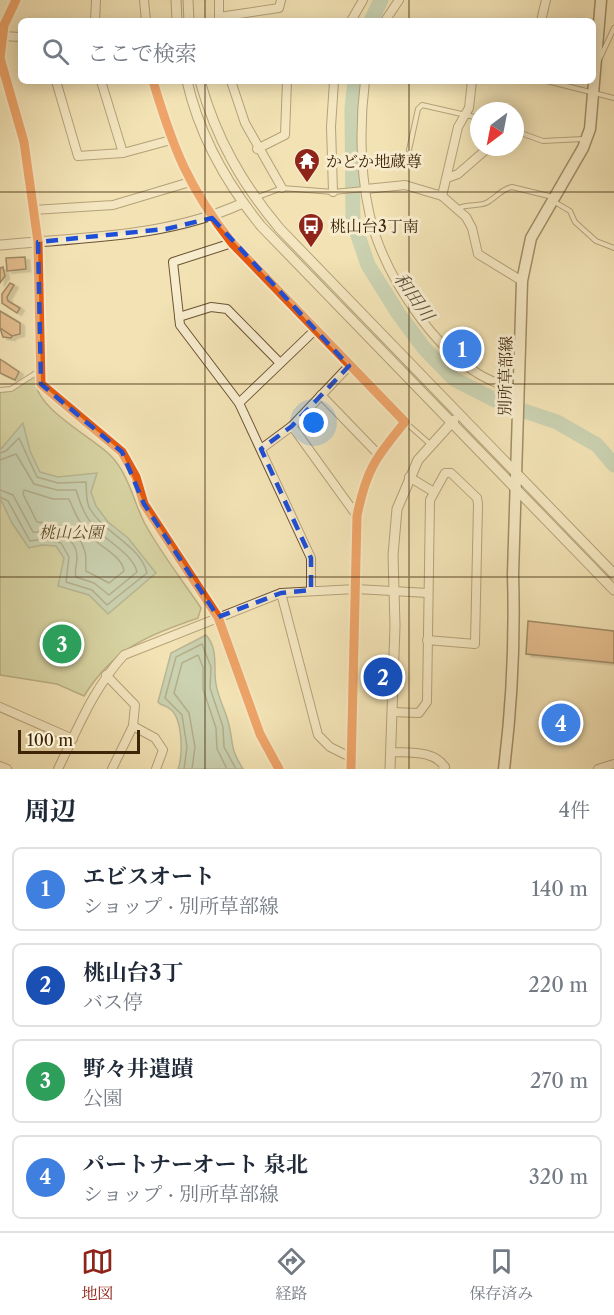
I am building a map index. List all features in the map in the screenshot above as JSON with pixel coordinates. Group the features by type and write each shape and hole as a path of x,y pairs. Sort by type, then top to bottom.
{"main road":[{"name":"別所草部線","path":"596,55 601,0"},
{"name":"別所草部線","path":"504,769 510,727 514,622 515,489 522,281 531,238 587,140 594,84"}],"street":[{"path":"16,0 2,36 0,58 24,142 38,242 41,384 122,452 136,477 144,504 218,617 260,734 279,769"},
{"path":"95,18 96,0"},
{"path":"144,0 146,18"},
{"path":"176,0 177,18"},
{"path":"188,0 189,18"},
{"path":"219,0 219,18"},
{"path":"224,18 279,8 281,0"},
{"path":"353,18 363,0"},
{"path":"387,18 399,0"},
{"path":"543,18 546,0"},
{"path":"2,36 18,36"},
{"path":"57,84 78,156 123,153 171,141"},
{"path":"102,84 123,153"},
{"path":"154,84 171,141 190,182 212,218 232,243 405,422 378,454 363,484 357,516 351,769"},
{"path":"188,84 207,139 243,203 287,254 614,590"},
{"path":"201,84 210,117 222,145 254,199 305,256 614,573"},
{"path":"232,84 245,123 257,149 282,188"},
{"path":"257,149 285,135 286,84"},
{"path":"334,84 331,127 335,192"},
{"path":"365,84 363,121 366,189 374,230 387,262 422,321 450,351 477,374 519,394"},
{"path":"442,196 458,127 469,108 472,84"},
{"path":"447,178 458,174 479,156"},
{"path":"33,210 113,205 190,182"},
{"path":"366,189 405,185 442,196 457,209 472,228 478,254 522,281"},
{"path":"0,245 166,229 212,218 254,199"},
{"path":"232,243 173,262 179,317 185,334 238,403 261,448 311,558 311,590"},
{"path":"179,317 211,307 227,309 280,363"},
{"path":"238,403 315,330"},
{"path":"261,448 292,426 349,366"},
{"path":"321,395 378,454"},
{"path":"390,769 393,555 397,509 409,477 430,445 459,414"},
{"path":"292,426 357,516"},
{"path":"392,712 419,713 427,702 427,640 430,500 445,474 451,473 477,498 475,644 427,640"},
{"path":"409,477 434,492"},
{"path":"58,769 91,698 106,675 124,655 281,593 356,589 428,592"},
{"path":"281,593 318,735 330,747 352,758"},
{"path":"106,675 135,705 133,726 112,769"},
{"path":"0,706 73,739"},
{"path":"133,726 155,738 162,750 156,769"},
{"path":"391,752 431,755 439,758 445,768"},
{"path":"598,769 614,764"},
{"path":"0,766 7,769"}],"lane":[{"path":"596,65 606,51 614,28"},
{"path":"560,84 614,98"},
{"path":"409,150 418,109 422,105 470,115"},
{"path":"524,134 543,141 562,142 578,138 587,140"},
{"path":"457,209 465,204 486,203 505,188 512,187 553,199 570,211 575,222 596,241 614,248"},
{"path":"254,199 282,188 335,192 366,189"},
{"path":"0,390 11,389 40,371"},
{"path":"405,422 430,445"}],"highlighted area":[{"path":"212,218 349,366 292,426 261,449 311,558 311,590 281,593 218,617 144,504 122,452 41,384 38,242 166,229"}],"green space":[{"name":"桃山公園","path":"35,375 36,387 52,409 63,420 101,447 116,462 151,535 201,608 198,618 147,638 120,655 107,666 84,696 57,684 0,675 0,390 11,389"}],"water":[{"path":"23,423 30,451 40,472 58,477 97,473 91,492 96,506 108,522 128,538 156,573 108,614 89,595 58,586 64,558 56,546 42,545 29,548 12,523 0,498 0,450"},
{"path":"206,635 213,646 217,689 228,720 234,752 243,769 178,769 181,755 180,729 170,709 158,702 171,653"}],"building":[{"path":"25,257 26,269 7,271 6,258"},
{"path":"3,267 5,276 0,283 0,268"},
{"path":"10,283 14,285 7,297 8,301 20,308 17,313 2,303 2,294"},
{"path":"0,311 20,323 20,334 12,336 0,328"},
{"path":"0,328 12,336 11,338 3,337"},
{"path":"0,359 19,372 15,380 0,373"},
{"path":"528,621 614,631 614,663 526,654"}],"waterway":[{"name":"和田川","path":"372,18 381,0"},
{"name":"和田川","path":"355,84 352,108 353,221 368,265 398,313 424,348 454,379 503,404 557,422 597,445 614,465"}],"cycle path":[{"path":"16,0 4,25 0,58 24,142 38,242 41,384 122,452 136,477 144,504 218,617 260,734 279,769"},
{"path":"154,84 175,147 193,185 217,223 232,243 405,422 368,475 357,516 351,769"}],"place":[{"name":"かどか地蔵尊","path":"307,184"},
{"name":"桃山台3丁南","path":"311,249"},
{"name":"エビスオート","path":"462,349"},
{"name":"野々井遺蹟","path":"62,644"},
{"name":"桃山台3丁","path":"383,677"},
{"name":"パートナーオート 泉北","path":"561,723"}]}
